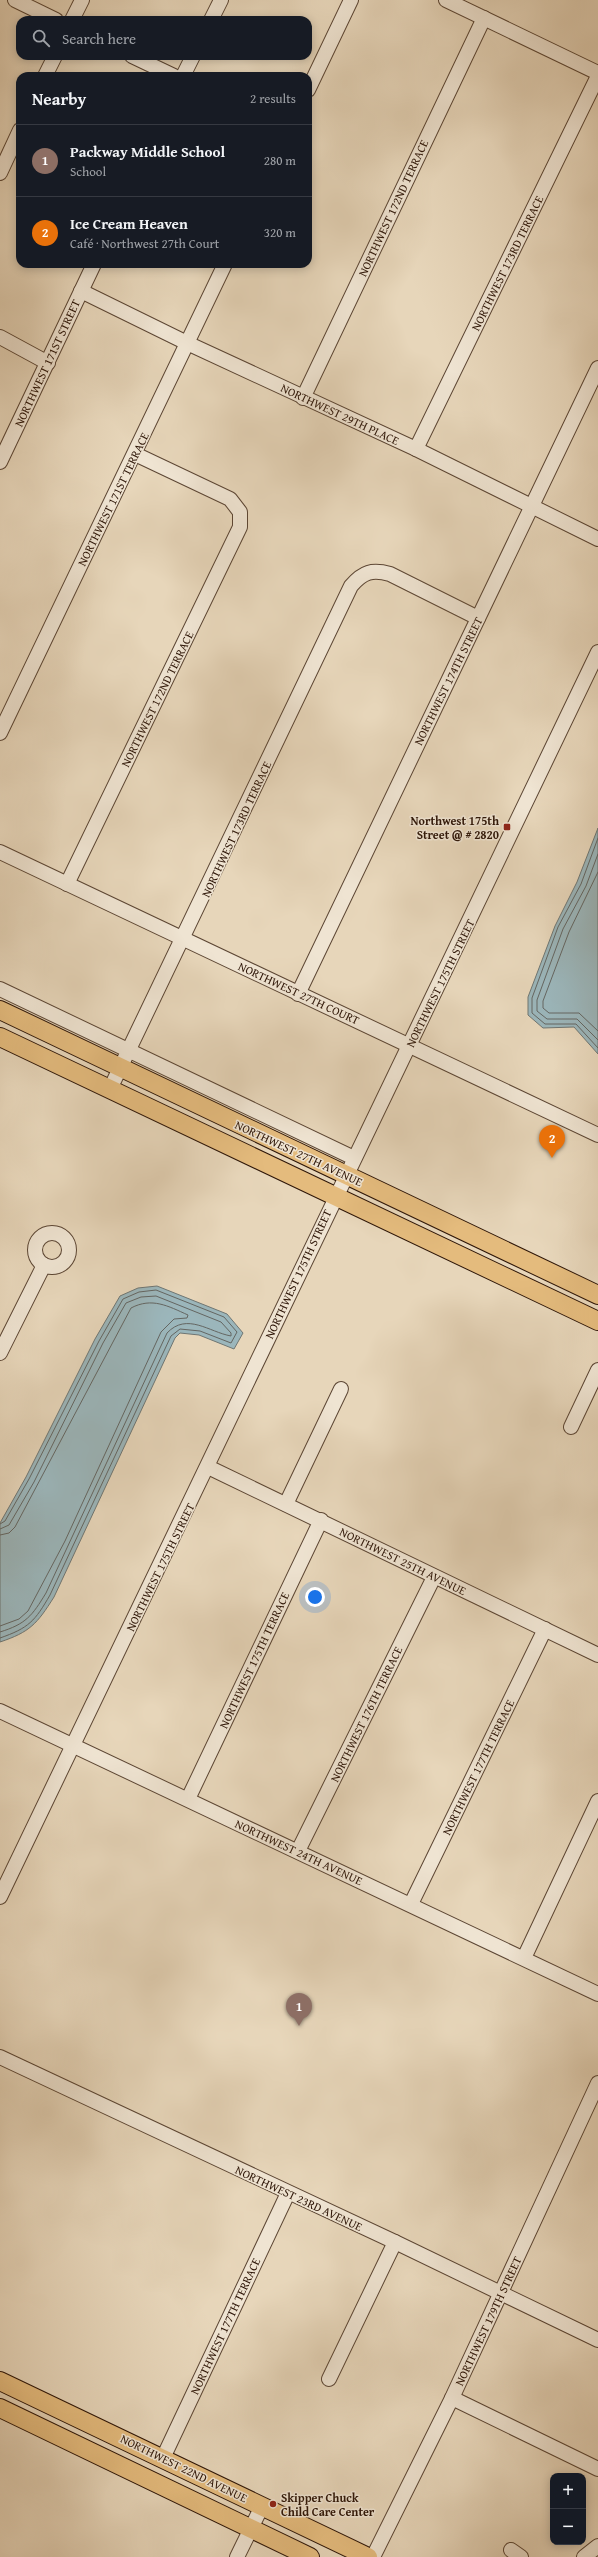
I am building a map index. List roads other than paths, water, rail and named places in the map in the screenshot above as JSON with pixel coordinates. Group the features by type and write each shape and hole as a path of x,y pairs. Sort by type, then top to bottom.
{"main road":[{"name":"NORTHWEST 27TH AVENUE","path":"0,1010 598,1295"},
{"name":"NORTHWEST 27TH AVENUE","path":"0,1037 598,1321"},
{"name":"NORTHWEST 22ND AVENUE","path":"0,2381 368,2557"},
{"name":"NORTHWEST 22ND AVENUE","path":"0,2408 310,2557"}],"street":[{"path":"15,0 48,16"},
{"path":"74,16 82,0"},
{"path":"213,16 221,0"},
{"path":"312,82 351,0"},
{"path":"446,0 598,73"},
{"name":"NORTHWEST 172ND TERRACE","path":"303,398 484,18"},
{"path":"47,72 53,60"},
{"path":"140,60 166,72"},
{"path":"185,72 191,60"},
{"name":"NORTHWEST 173RD TERRACE","path":"416,449 598,76"},
{"path":"0,172 16,138"},
{"name":"NORTHWEST 171ST STREET","path":"0,462 92,268"},
{"name":"NORTHWEST 171ST TERRACE","path":"0,734 223,268"},
{"name":"NORTHWEST 29TH PLACE","path":"81,291 303,398 416,449 598,539"},
{"path":"0,337 48,363"},
{"name":"NORTHWEST 174TH STREET","path":"298,994 598,368"},
{"name":"NORTHWEST 172ND TERRACE","path":"67,884 240,527 240,512 230,499 135,454"},
{"name":"NORTHWEST 173RD TERRACE","path":"110,1089 184,939 351,586 365,572 377,570 390,574 478,618"},
{"name":"NORTHWEST 175TH STREET","path":"0,1898 208,1467 335,1196 410,1046 598,652"},
{"name":"NORTHWEST 27TH COURT","path":"0,852 598,1135"},
{"path":"0,989 354,1158"},
{"path":"0,1353 44,1265"},
{"path":"571,1427 598,1370"},
{"path":"286,1504 341,1389"},
{"name":"NORTHWEST 25TH AVENUE","path":"208,1467 321,1520 598,1655"},
{"name":"NORTHWEST 175TH TERRACE","path":"188,1799 321,1520"},
{"name":"NORTHWEST 176TH TERRACE","path":"298,1852 434,1576"},
{"name":"NORTHWEST 177TH TERRACE","path":"411,1904 545,1629"},
{"name":"NORTHWEST 24TH AVENUE","path":"0,1711 411,1904 598,1994"},
{"path":"524,1958 598,1802"},
{"name":"NORTHWEST 23RD AVENUE","path":"0,2057 501,2292 598,2340"},
{"name":"NORTHWEST 179TH STREET","path":"373,2557 452,2398 598,2082"},
{"name":"NORTHWEST 177TH TERRACE","path":"163,2458 288,2193"},
{"path":"330,2379 395,2242"},
{"path":"452,2398 598,2469"},
{"path":"237,2557 262,2506"},
{"path":"584,2557 598,2546"}],"water":[{"path":"598,828 598,1054 574,1027 543,1028 528,1015 528,997 555,926 577,882"},
{"path":"157,1286 227,1314 243,1333 234,1349 199,1335 180,1333 175,1338 54,1597 43,1614 32,1626 19,1635 0,1642 0,1523 26,1477 95,1339 120,1296 138,1288"}],"place":[{"name":"Northwest 175th Street @ # 2820","path":"507,827"},
{"name":"Ice Cream Heaven","path":"552,1158"},
{"name":"Packway Middle School","path":"299,2026"},
{"name":"Skipper Chuck Child Care Center","path":"273,2504"}]}
